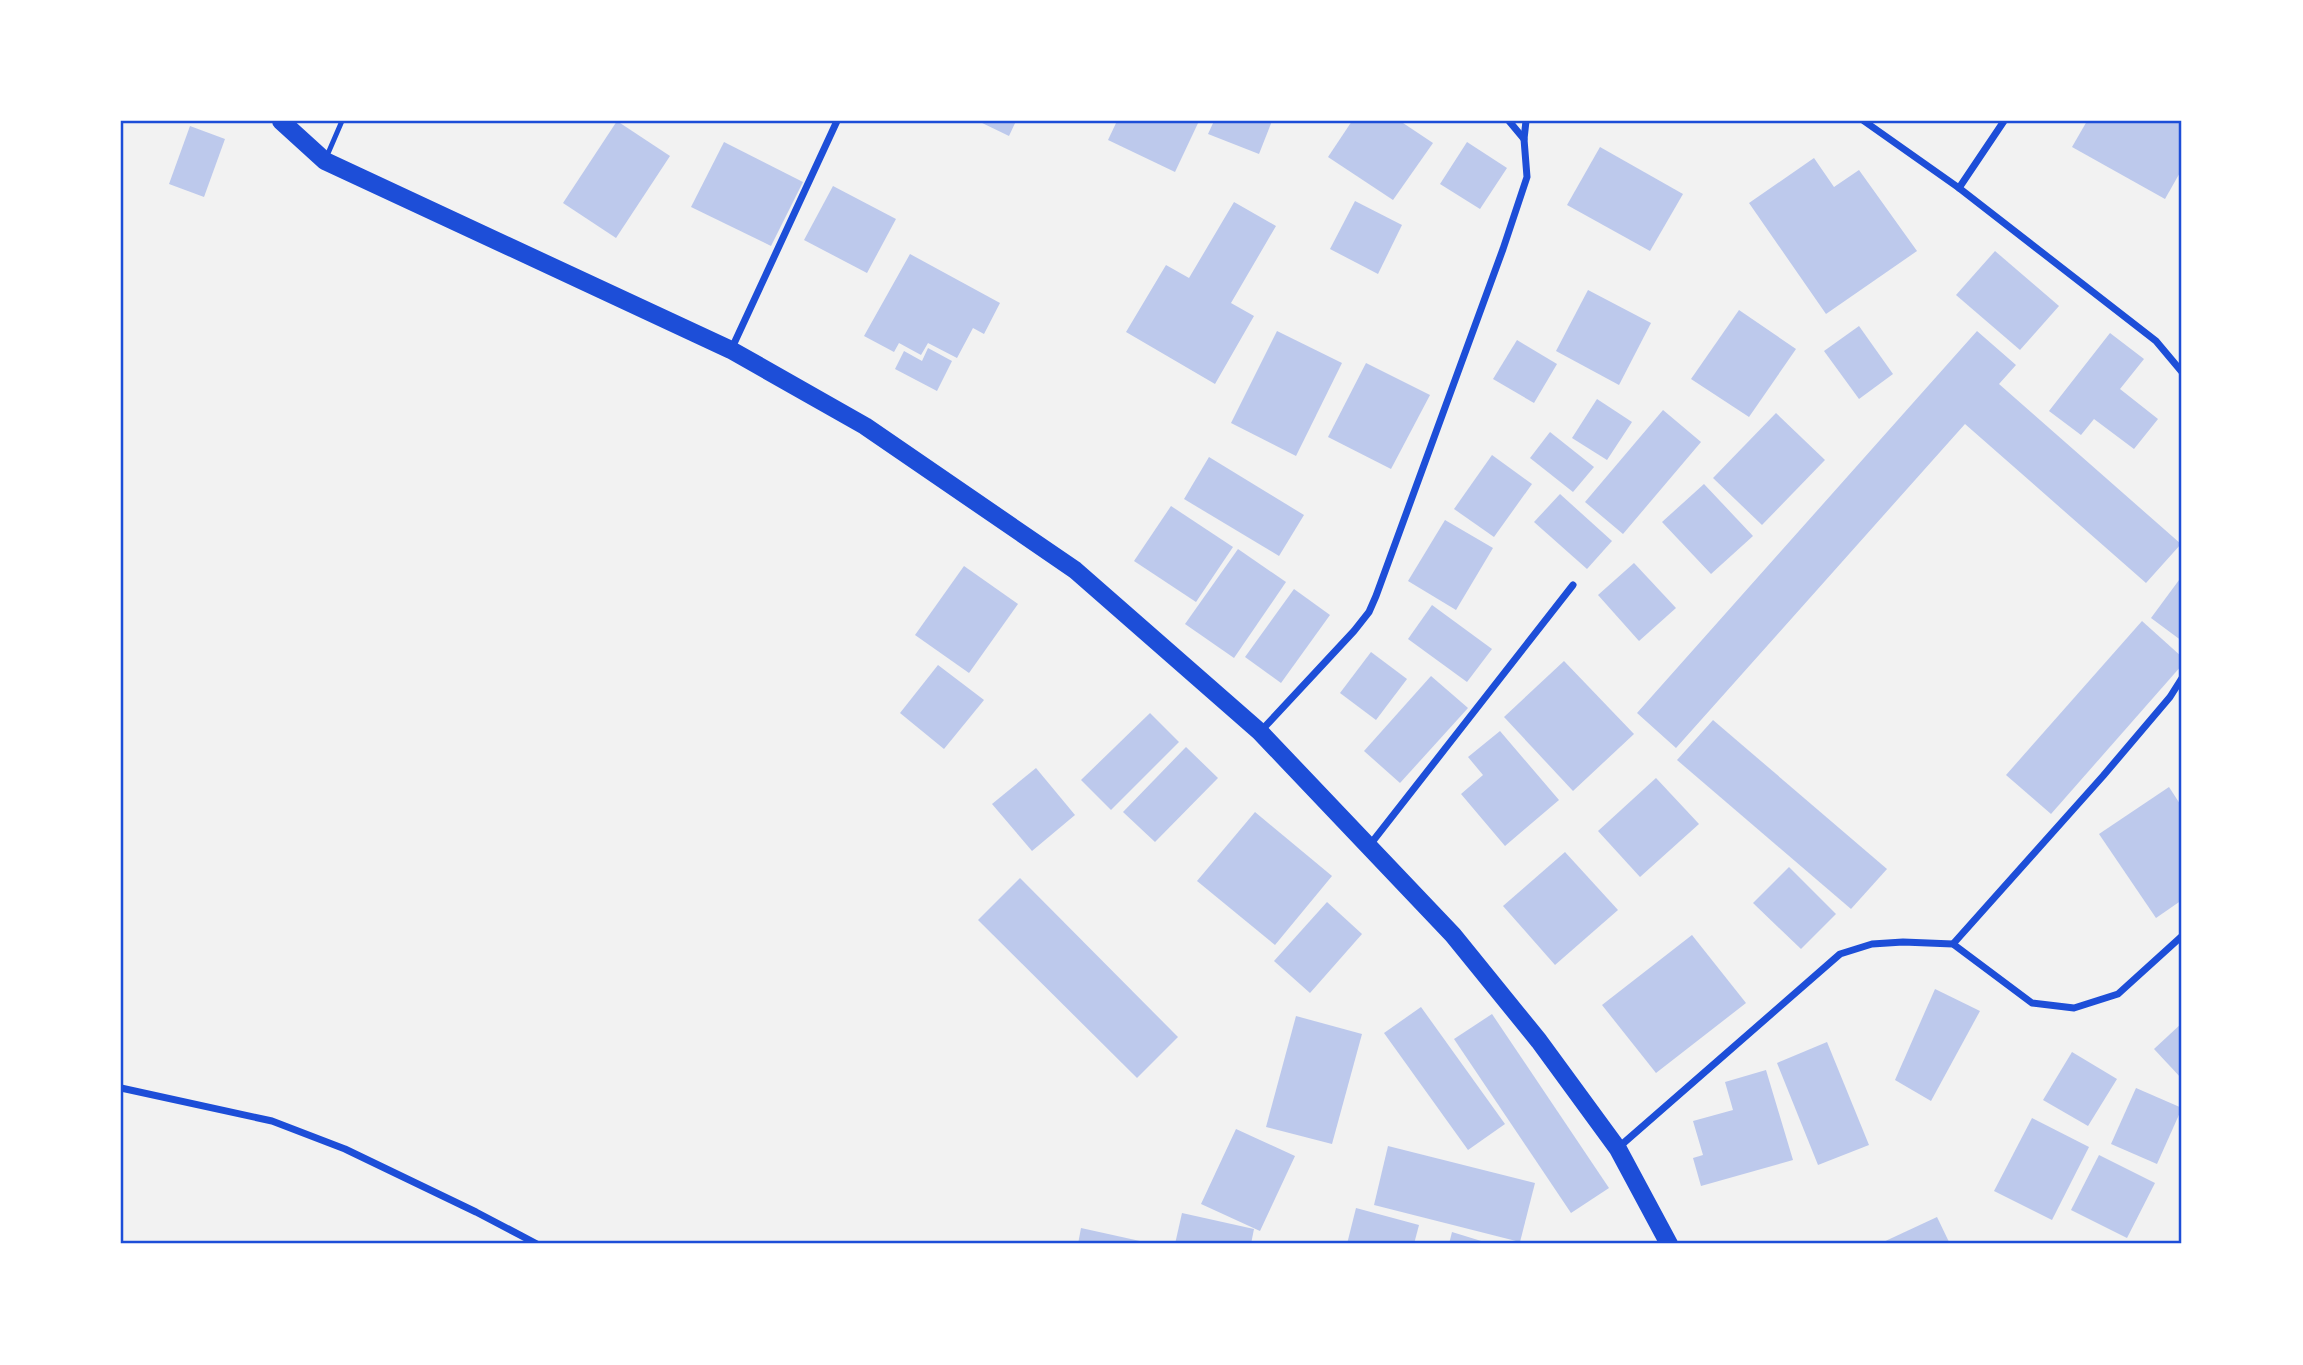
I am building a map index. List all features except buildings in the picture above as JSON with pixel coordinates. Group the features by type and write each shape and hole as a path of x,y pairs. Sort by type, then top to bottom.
{"main road":[{"path":"281,121 325,161 731,351 865,426 1075,569 1260,732 1453,935 1539,1041 1618,1149 1670,1244"}],"street":[{"path":"731,351 837,121"},
{"path":"1509,121 1524,139"},
{"path":"1260,732 1354,631 1369,612 1376,596 1527,177 1524,139 1526,121"},
{"path":"1864,121 1959,188 2156,341 2182,372"},
{"path":"1959,188 2004,121"},
{"path":"1369,846 1573,585"},
{"path":"1953,944 2103,776 2182,678"},
{"path":"1618,1149 1840,954 1872,944 1953,944 2032,1003 2074,1008 2118,994 2182,936"},
{"path":"121,1088 284,1125 345,1149 537,1244"}],"lane":[{"path":"325,161 342,121"}]}
